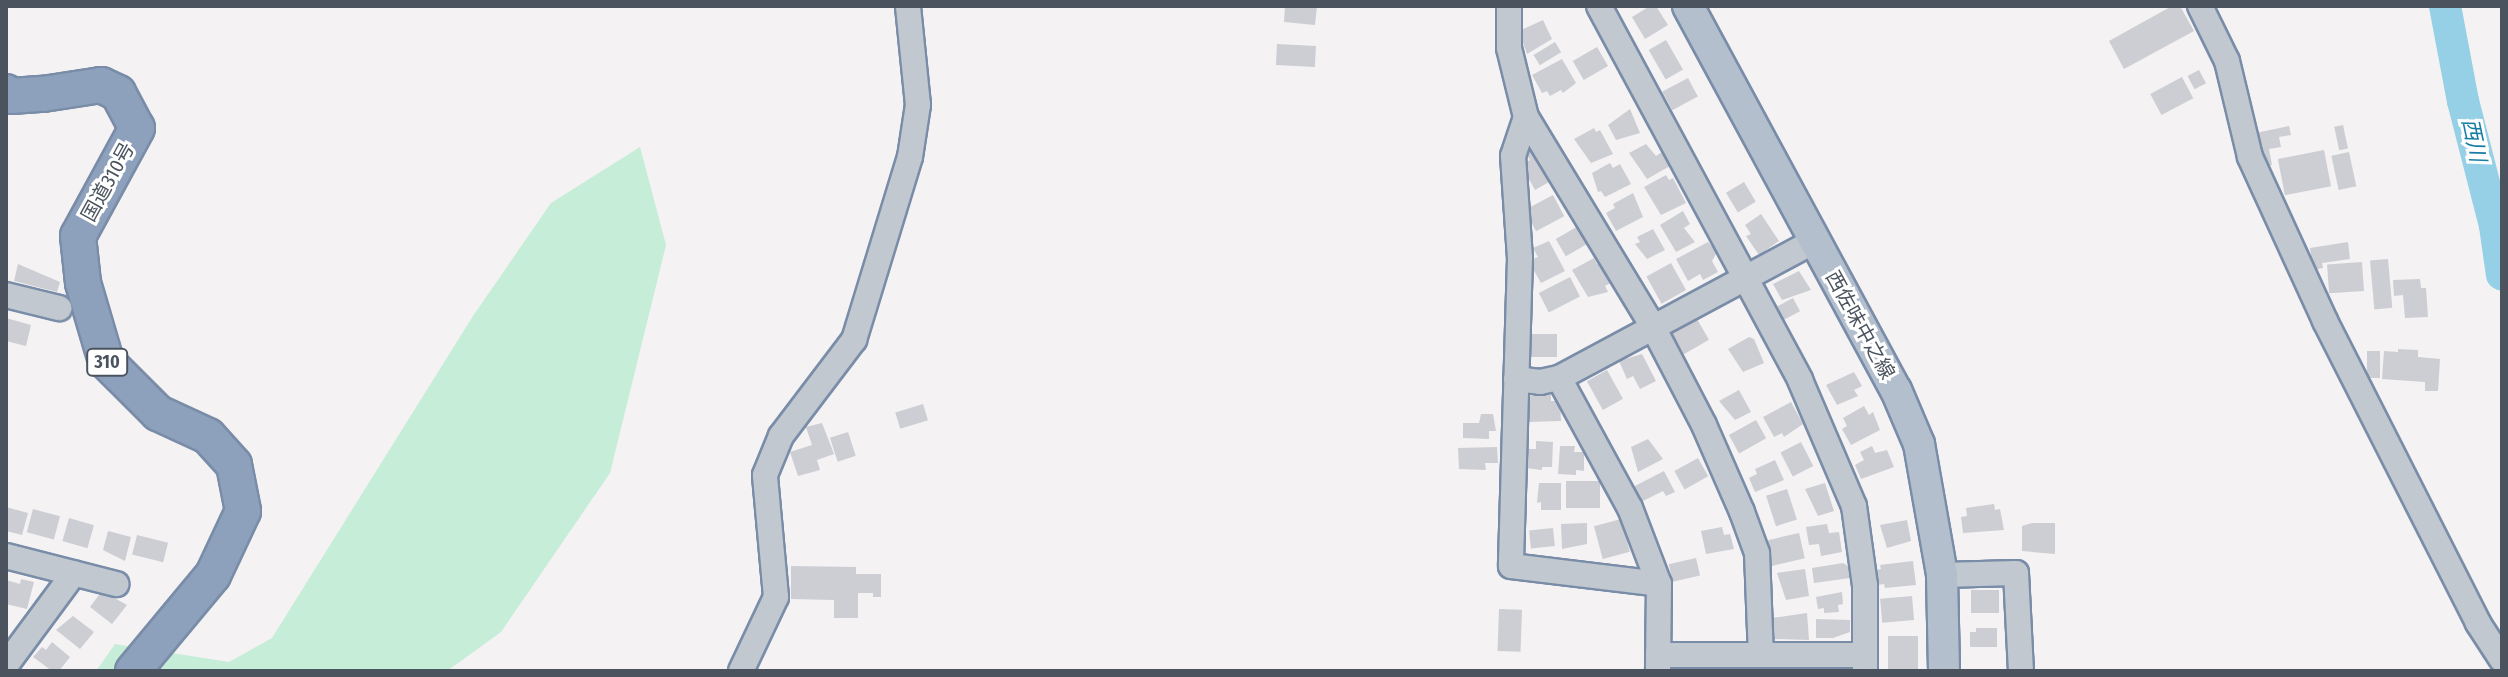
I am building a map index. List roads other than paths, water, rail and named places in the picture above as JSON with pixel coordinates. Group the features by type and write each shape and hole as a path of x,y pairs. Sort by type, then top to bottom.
{"highway":[{"name":"国道310号","path":"6,92 11,96 43,94 101,85 118,93 137,128 78,236 83,283 106,361 158,413 208,436 234,465 243,511 213,575 133,671"}],"main road":[{"name":"西佐味中之線","path":"1688,6 1813,242 1896,390 1919,444 1942,575 1944,671"}],"street":[{"path":"1509,6 1509,48 1526,117 1653,327 1704,425 1757,553 1761,655"},
{"path":"1559,378 1630,508 1659,584 1658,663 1761,655 1865,663 1865,585 1854,506 1800,380 1599,6"},
{"path":"2200,6 2227,61 2250,157 2325,321 2478,623 2502,660"},
{"path":"741,671 776,597 765,475 781,436 854,340 910,157 918,105 905,8"},
{"path":"1526,117 1513,156 1520,258 1511,566 1659,584"},
{"path":"1516,379 1540,382 1559,378 1813,242"},
{"path":"6,295 59,308"},
{"path":"6,556 116,584"},
{"path":"6,665 74,573"},
{"path":"1942,575 2016,573 2021,671"}],"waterway":[{"name":"西川","path":"2445,6 2463,101 2495,226 2502,275"}]}
